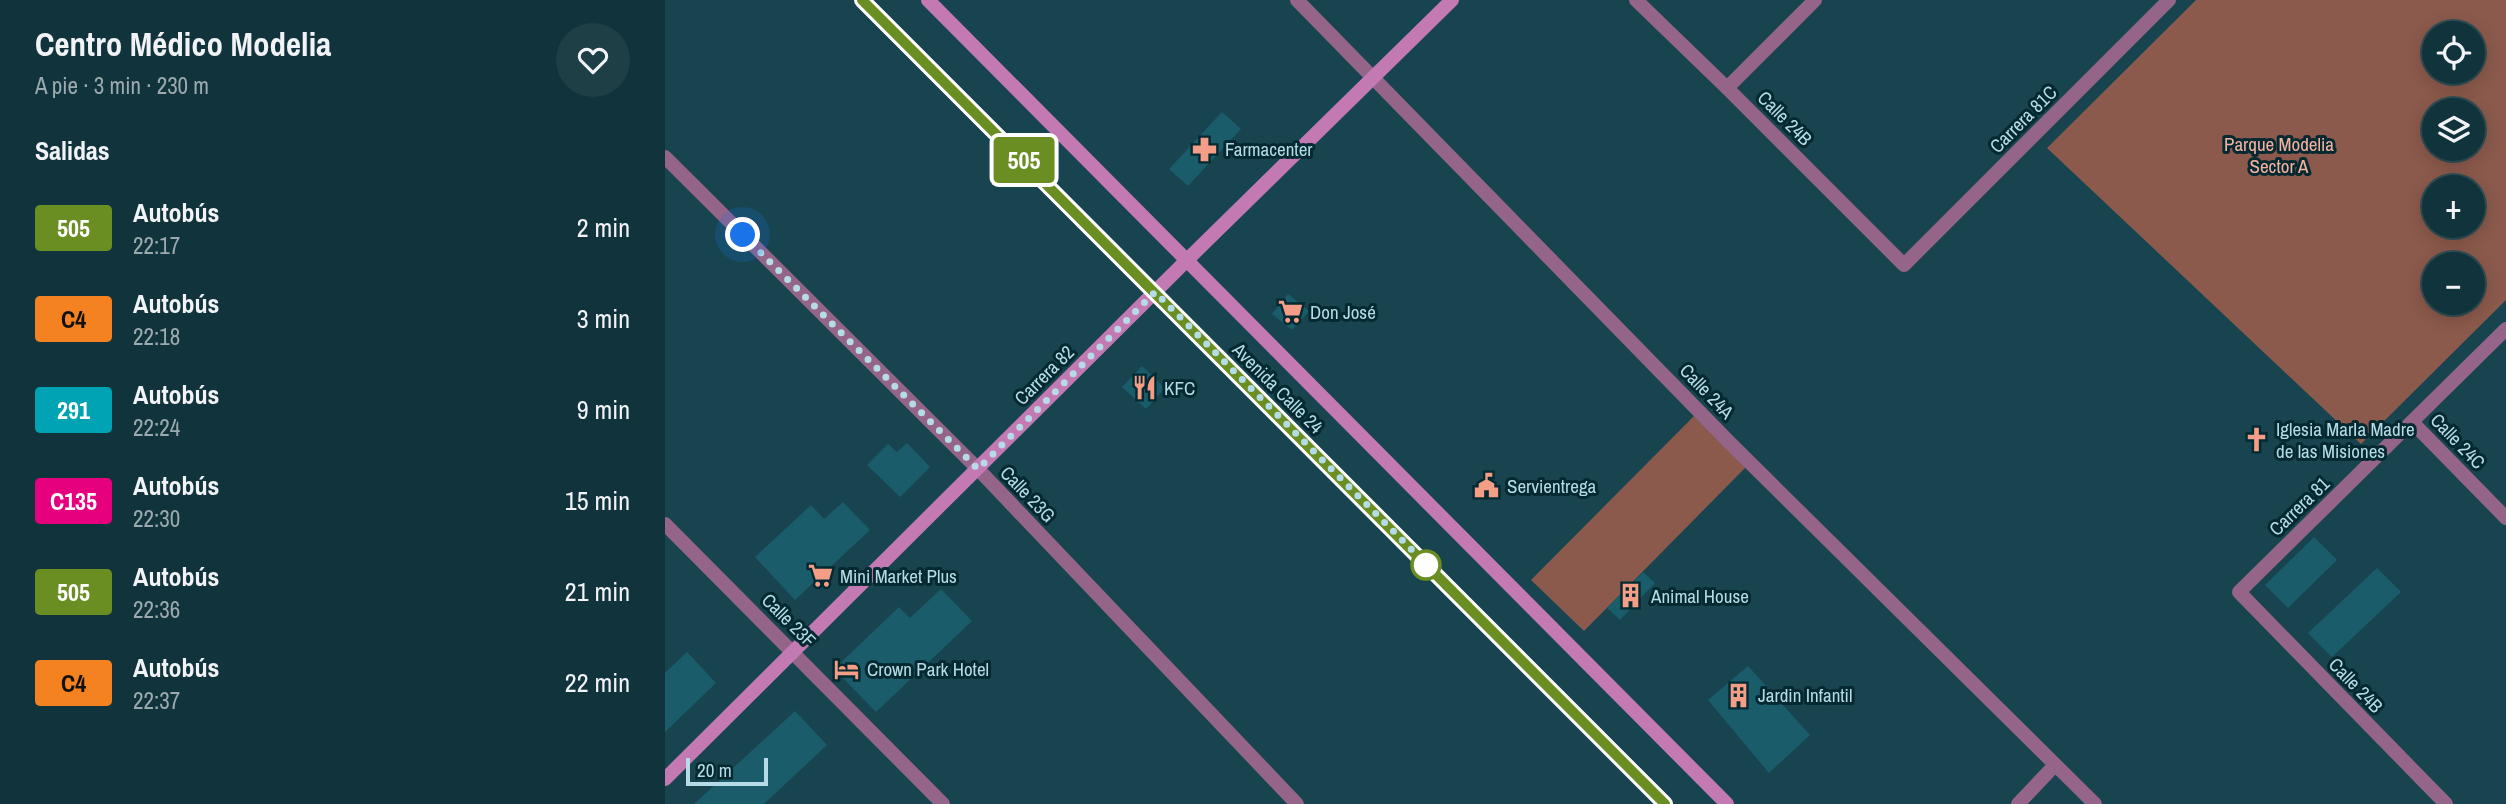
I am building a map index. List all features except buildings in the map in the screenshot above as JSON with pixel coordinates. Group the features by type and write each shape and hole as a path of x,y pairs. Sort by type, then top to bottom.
{"main road":[{"name":"Avenida Calle 24","path":"863,0 1665,804"},
{"name":"Avenida Calle 24","path":"927,0 1727,804"},
{"name":"Carrera 82","path":"665,779 1452,0"}],"street":[{"name":"Calle 24A","path":"1297,0 1730,443 2095,804"},
{"name":"Calle 24B","path":"1636,0 1904,265"},
{"path":"1727,88 1815,0"},
{"name":"Carrera 81C","path":"1904,265 2169,0"},
{"name":"Calle 23G","path":"665,157 978,469 1297,804"},
{"name":"Carrera 81","path":"2239,592 2506,329"},
{"name":"Calle 24C","path":"2412,422 2506,518"},
{"name":"Calle 23F","path":"665,524 943,804"},
{"name":"Calle 24B","path":"2239,592 2446,804"},
{"path":"2018,804 2055,765"}],"green space":[{"name":"Parque Modelia Sector A","path":"2196,0 2506,0 2506,300 2361,444 2047,148"},
{"path":"1694,416 1746,467 1584,631 1531,580"}],"bus line":[{"name":"505","path":"862,0 1665,804"}],"place":[{"name":"Farmacenter","path":"1205,149"},
{"name":"Don José","path":"1290,312"},
{"name":"KFC","path":"1144,388"},
{"name":"Iglesia MarIa Madre de las Misiones","path":"2256,440"},
{"name":"Servientrega","path":"1487,486"},
{"name":"Mini Market Plus","path":"820,576"},
{"name":"Animal House","path":"1631,596"},
{"name":"Crown Park Hotel","path":"847,669"},
{"name":"Jardin Infantil","path":"1738,695"}],"route":[{"path":"743,235 978,469 1155,292 1430,568 1426,565"}]}
